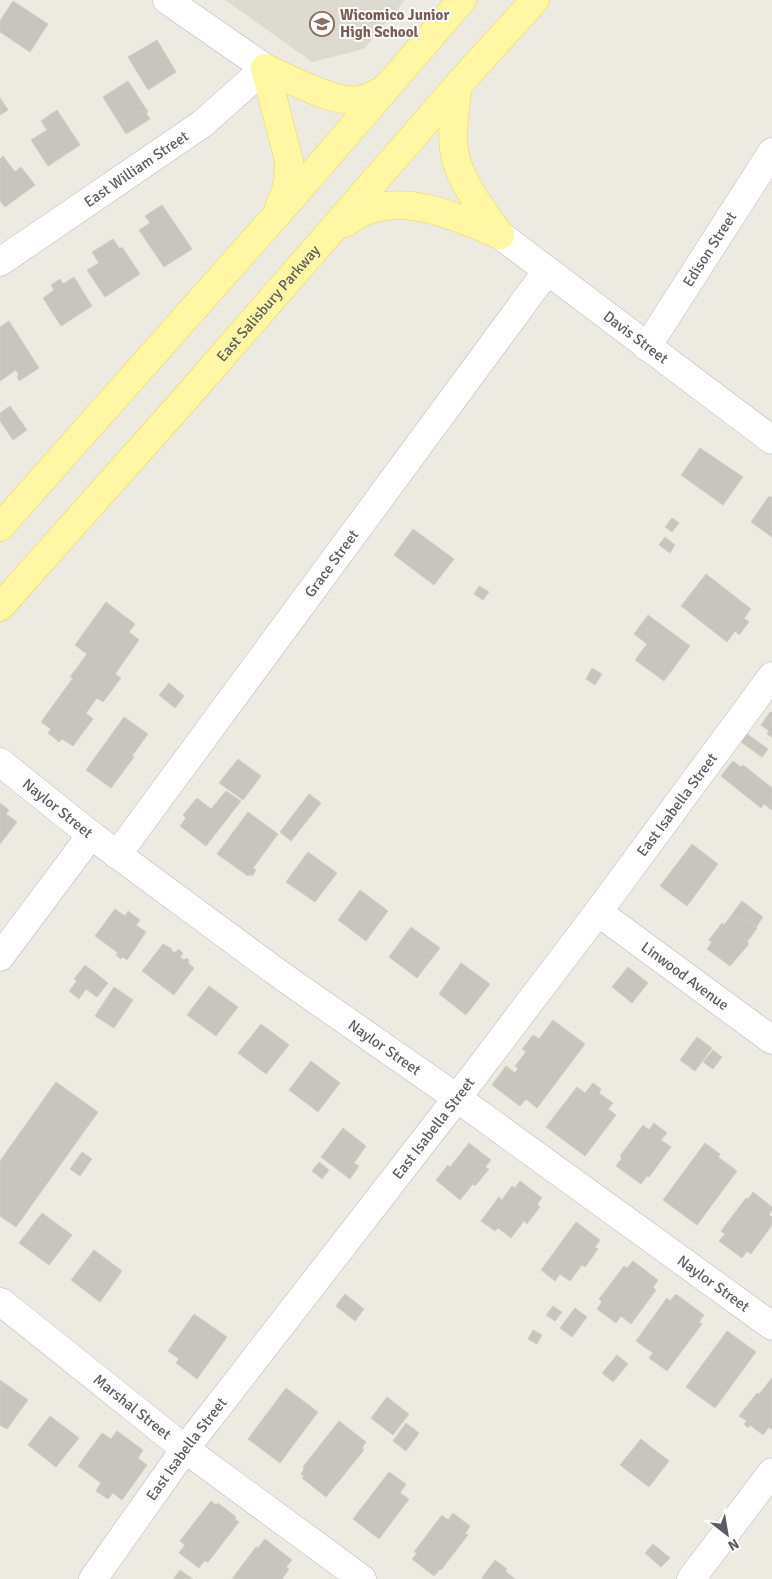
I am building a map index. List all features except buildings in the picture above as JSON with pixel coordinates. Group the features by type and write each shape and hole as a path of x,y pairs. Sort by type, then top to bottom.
{"main road":[{"path":"0,527 275,216 462,0"},
{"name":"East Salisbury Parkway","path":"0,607 333,230 458,84 535,0"},
{"path":"265,68 340,99 359,100 368,98 384,89"},
{"path":"265,68 286,145 290,172 285,194 275,216"},
{"path":"458,84 454,122 455,154 466,185 500,235"},
{"path":"333,230 368,210 409,206 460,218 500,235"}],"street":[{"path":"167,0 265,68"},
{"name":"East William Street","path":"0,262 202,124 265,68"},
{"name":"Edison Street","path":"647,347 772,152"},
{"name":"Davis Street","path":"500,235 772,440"},
{"name":"Grace Street","path":"117,855 547,271"},
{"name":"East Isabella Street","path":"93,1579 185,1450 457,1098 598,912 772,676"},
{"name":"Naylor Street","path":"0,762 91,836 282,976 457,1098 772,1326"},
{"path":"0,957 91,836"},
{"name":"Linwood Avenue","path":"598,912 772,1040"},
{"name":"Marshal Street","path":"1,1302 185,1450 362,1579"},
{"path":"691,1579 772,1472"}],"shaded area":[{"name":"Wicomico Junior High School","path":"225,0 405,0 364,49 312,62"}],"place":[{"name":"Wicomico Junior High School","path":"322,24"}]}
